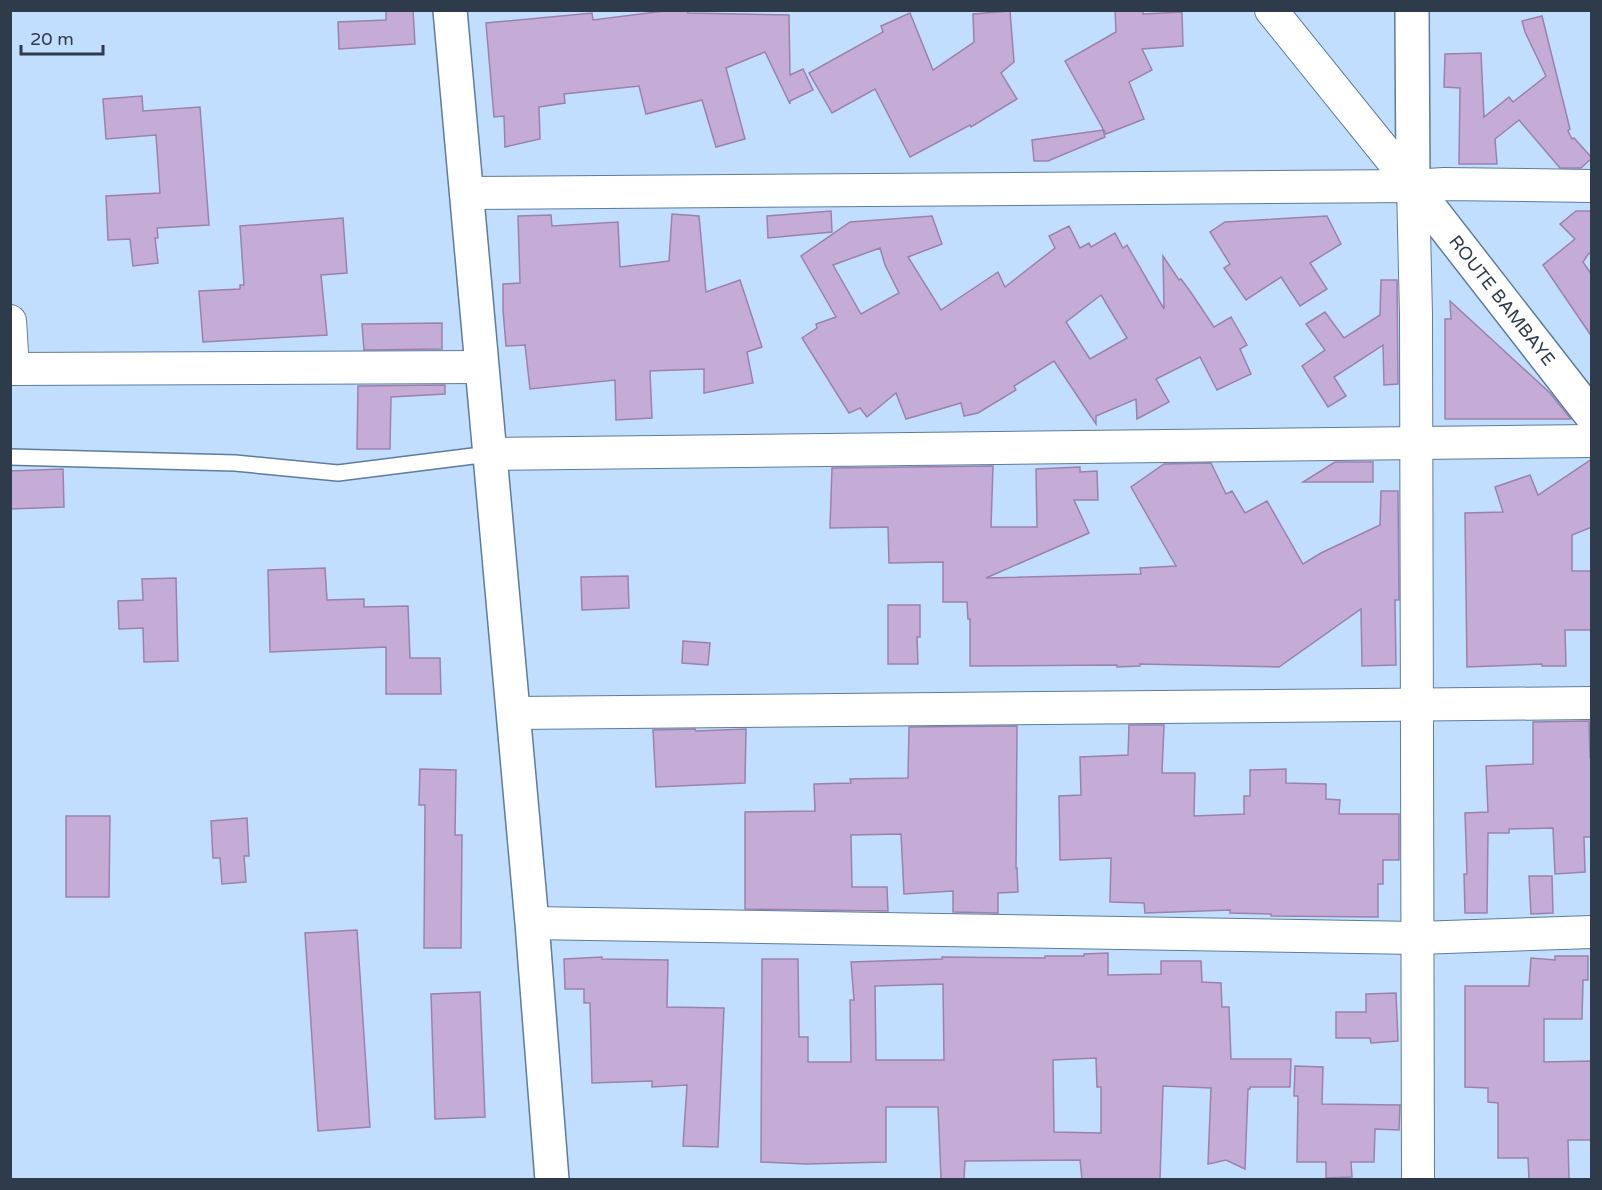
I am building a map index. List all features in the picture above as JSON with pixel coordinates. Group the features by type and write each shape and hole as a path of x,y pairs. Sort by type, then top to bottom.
{"street":[{"path":"450,10 532,923 552,1179"},
{"path":"1271,10 1413,186"},
{"path":"1412,10 1416,315 1418,1179"},
{"path":"466,193 1444,184 1592,186"},
{"name":"ROUTE BAMBAYE","path":"1413,186 1592,416"},
{"path":"10,321 12,369 482,367"},
{"path":"489,454 1592,441"},
{"path":"513,713 1592,703"},
{"path":"532,923 1417,938 1592,932"}],"lane":[{"path":"10,457 235,463 338,473 489,454"}],"building":[{"path":"386,10 413,10 415,44 339,49 338,22 386,20"},
{"path":"687,10 688,13 789,15 790,75 803,69 813,90 790,101 790,104 765,52 726,68 745,139 716,147 702,100 646,114 639,86 564,94 565,103 539,107 540,139 505,147 504,116 494,117 486,23 592,13 593,20"},
{"path":"1115,10 1143,10 1143,14 1182,12 1183,46 1142,49 1152,70 1129,82 1144,119 1106,134 1065,61 1116,32"},
{"path":"1010,11 1014,62 1001,73 1017,99 971,127 970,125 910,157 875,89 832,113 809,73 883,32 881,26 910,13 933,70 974,42 973,14"},
{"path":"1542,16 1570,129 1568,131 1572,139 1574,138 1592,158 1581,168 1560,168 1519,120 1495,139 1497,164 1459,164 1460,88 1444,87 1445,54 1481,53 1484,117 1509,97 1513,102 1546,76 1522,21"},
{"path":"142,96 143,111 200,107 209,225 157,228 158,238 155,238 158,263 133,266 130,239 108,240 106,196 160,193 156,135 106,139 103,99"},
{"path":"1103,130 1105,137 1048,161 1034,161 1032,140"},
{"path":"831,211 832,232 768,238 767,216"},
{"path":"1576,211 1592,211 1592,255 1589,253 1583,262 1592,275 1592,337 1543,265 1575,239 1560,224"},
{"path":"672,214 699,216 706,292 740,280 762,347 747,352 753,383 704,393 704,369 650,371 652,418 616,420 615,380 530,389 525,345 506,346 503,310 503,284 520,283 518,216 551,215 552,226 618,222 620,267 669,261"},
{"path":"932,216 942,244 908,257 941,310 998,272 1005,287 1055,248 1049,236 1069,226 1080,248 1089,243 1091,247 1115,233 1123,248 1127,245 1164,309 1163,256 1214,327 1231,317 1247,345 1240,349 1251,374 1217,390 1200,357 1156,379 1169,402 1137,419 1136,399 1096,416 1096,424 1054,361 1014,386 1016,390 978,413 964,416 961,403 906,419 896,393 867,417 860,408 849,413 802,338 817,328 816,324 836,317 801,256 850,222","holes":["880,248 885,265 899,293 861,314 833,265","1101,295 1127,338 1090,359 1066,322"]},
{"path":"1327,216 1341,244 1310,263 1327,289 1300,306 1281,277 1246,300 1224,268 1230,264 1210,232 1225,222"},
{"path":"343,218 347,273 321,275 327,335 203,342 199,291 240,289 240,285 244,285 240,226"},
{"path":"1381,280 1397,280 1398,384 1384,385 1383,345 1334,377 1346,396 1328,407 1302,366 1325,350 1306,324 1325,312 1344,338 1380,315"},
{"path":"1450,301 1550,393 1571,419 1445,419 1445,319 1451,319"},
{"path":"442,323 442,349 364,350 362,324"},
{"path":"445,385 445,394 391,397 390,449 357,449 358,386"},
{"path":"1592,459 1592,527 1572,535 1572,571 1592,571 1592,630 1565,630 1566,666 1542,666 1542,664 1467,667 1465,513 1503,512 1495,487 1530,475 1538,495"},
{"path":"1335,462 1373,462 1373,482 1303,482"},
{"path":"1211,463 1226,494 1232,491 1245,513 1267,501 1303,564 1380,525 1381,491 1398,491 1399,600 1395,600 1396,665 1362,666 1361,609 1279,667 1140,664 1140,666 1117,667 1117,665 970,666 970,619 968,619 967,602 943,602 943,562 889,563 888,527 830,528 832,468 993,466 991,527 1037,527 1036,469 1080,467 1080,472 1097,471 1098,500 1074,500 1089,533 986,578 1141,574 1140,568 1176,566 1131,487 1164,464"},
{"path":"63,469 64,507 10,509 10,471"},
{"path":"325,568 327,600 364,599 364,607 408,606 410,658 440,658 441,694 386,694 386,647 270,652 268,570"},
{"path":"628,576 629,608 582,610 581,577"},
{"path":"176,578 178,661 144,662 143,628 119,629 118,601 143,600 142,579"},
{"path":"888,605 920,605 920,637 917,637 918,664 888,664"},
{"path":"683,641 710,643 708,665 682,663"},
{"path":"1589,721 1591,837 1584,837 1585,872 1555,874 1553,828 1509,829 1509,833 1488,833 1487,913 1465,913 1464,874 1467,874 1465,813 1488,812 1486,766 1533,764 1533,722"},
{"path":"1129,725 1164,725 1162,773 1195,773 1194,816 1244,814 1244,796 1250,796 1250,770 1286,769 1286,783 1326,784 1326,799 1340,800 1339,814 1399,814 1399,860 1383,860 1383,884 1378,884 1378,917 1271,916 1271,914 1230,913 1230,910 1145,913 1144,903 1110,902 1111,858 1060,860 1059,796 1081,795 1080,757 1128,755"},
{"path":"1017,726 1016,868 1018,892 998,893 998,913 953,912 953,891 904,894 901,834 851,835 852,887 887,887 888,911 745,909 745,812 815,811 814,784 851,783 850,779 908,778 909,727"},
{"path":"695,729 696,731 746,729 745,783 656,787 653,730"},
{"path":"420,769 456,770 455,835 462,835 461,948 424,948 425,805 419,805"},
{"path":"66,816 110,816 109,897 66,897"},
{"path":"247,818 249,856 244,856 246,882 222,884 220,858 213,858 211,821"},
{"path":"1529,876 1552,876 1553,913 1531,914"},
{"path":"357,930 370,1127 318,1131 305,933"},
{"path":"1108,953 1108,975 1161,974 1161,961 1201,961 1202,982 1221,983 1222,1007 1229,1007 1231,1059 1291,1059 1290,1087 1250,1087 1248,1089 1245,1169 1226,1160 1208,1164 1211,1088 1163,1086 1160,1179 1082,1179 1080,1160 965,1161 964,1179 941,1179 938,1107 886,1107 886,1162 806,1164 761,1162 762,959 798,959 799,1037 808,1037 808,1062 851,1062 850,1000 854,1000 851,962 942,959 942,957 1045,958 1045,956 1084,956 1084,954","holes":["943,984 944,1060 876,1060 875,986","1096,1058 1097,1087 1101,1087 1101,1133 1054,1132 1053,1060"]},
{"path":"1555,956 1588,956 1588,980 1583,980 1582,1019 1544,1019 1544,1062 1592,1061 1592,1140 1568,1140 1569,1179 1529,1179 1528,1158 1498,1158 1498,1103 1488,1102 1488,1088 1465,1087 1465,986 1529,986 1531,958 1555,960"},
{"path":"602,957 602,959 668,960 667,1007 724,1008 718,1147 683,1146 687,1085 652,1087 652,1081 592,1083 590,1003 584,1003 584,989 565,989 564,959"},
{"path":"480,992 485,1117 435,1119 431,994"},
{"path":"1396,993 1398,1041 1371,1043 1370,1038 1336,1038 1336,1012 1366,1012 1366,994"},
{"path":"1295,1066 1323,1067 1322,1104 1400,1105 1399,1130 1375,1129 1374,1162 1351,1162 1352,1177 1326,1178 1326,1162 1297,1162 1298,1096 1294,1096"}]}
